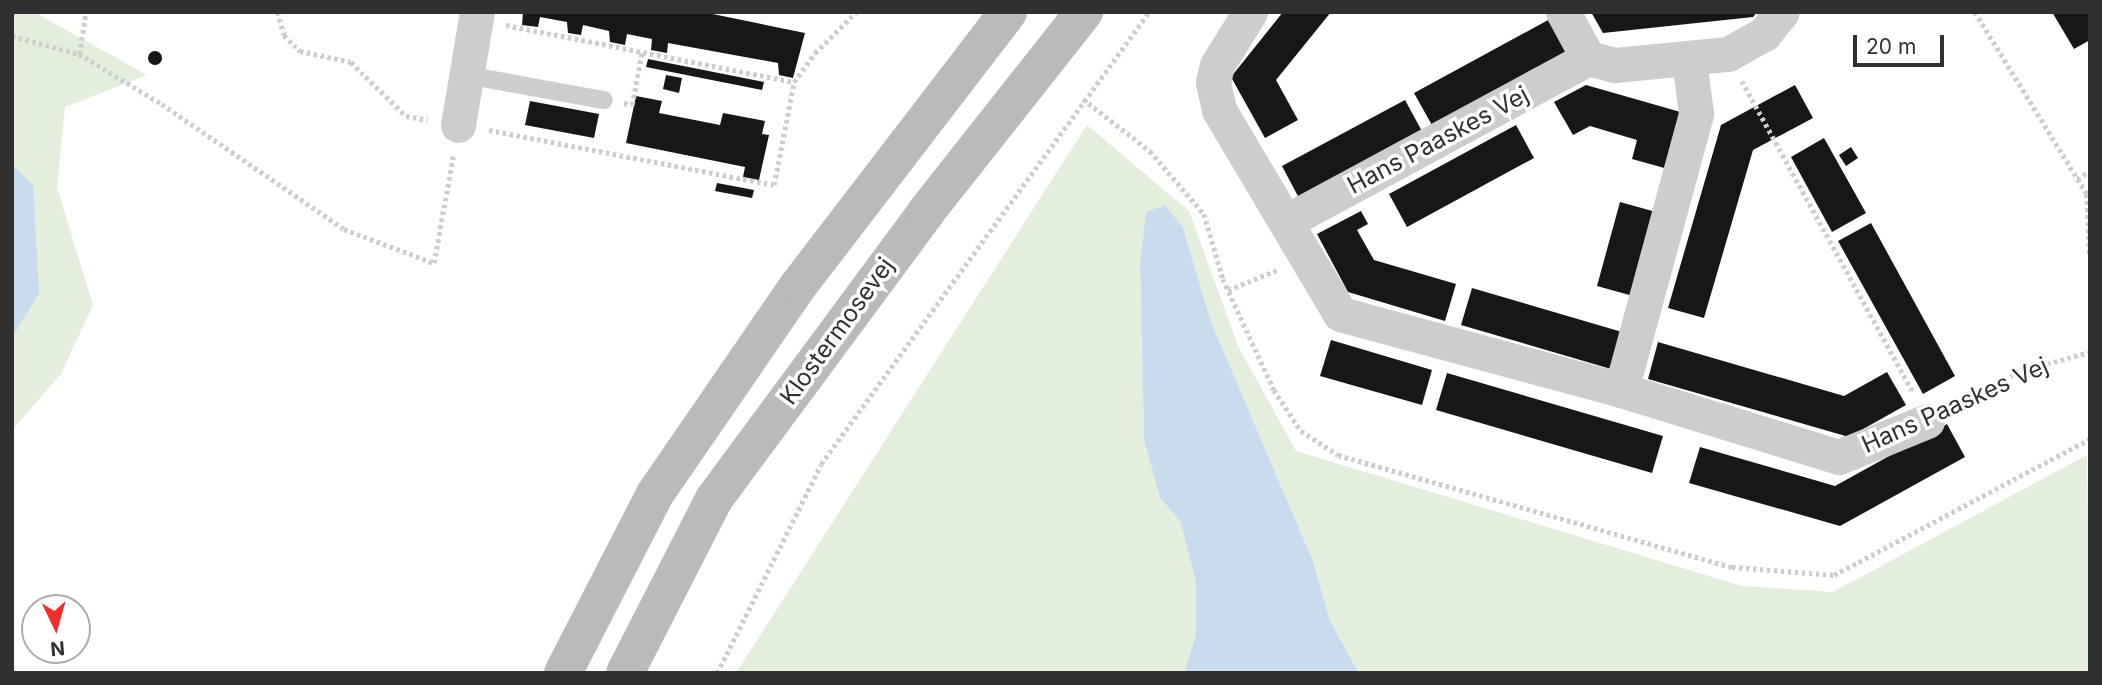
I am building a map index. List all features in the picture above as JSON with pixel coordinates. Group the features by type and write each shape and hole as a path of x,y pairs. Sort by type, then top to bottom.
{"main road":[{"path":"563,673 655,494 798,286 1009,12"},
{"name":"Klostermosevej","path":"625,673 714,499 926,212 1084,12"}],"street":[{"name":"Hans Paaskes Vej","path":"1250,12 1217,65 1213,83 1219,110 1340,314 1621,390 1839,457 1927,421"},
{"path":"1563,12 1588,58 1615,65 1689,60 1728,54 1764,34 1782,12"},
{"path":"458,124 476,15"},
{"name":"Hans Paaskes Vej","path":"1287,221 1588,58"},
{"path":"1621,390 1696,113 1689,60"}],"lane":[{"path":"466,75 604,100"}],"path":[{"path":"79,54 86,12"},
{"path":"278,12 284,35 300,51 351,62 406,117 458,124 774,185 794,82 815,53 856,12"},
{"path":"717,673 821,464 1083,99 1149,12"},
{"path":"1975,12 2087,194 2090,257"},
{"path":"476,15 794,82"},
{"path":"12,36 79,54 162,104 344,229 434,263 458,124"},
{"path":"604,100 632,105 642,51"},
{"path":"1728,54 1927,421"},
{"path":"1083,99 1150,151 1204,214 1228,290 1274,390 1301,431 1338,455 1732,567 1834,575 2090,439"},
{"path":"2077,178 2090,171"},
{"path":"1228,290 1307,257"},
{"name":"Hans Paaskes Vej","path":"1927,421 2020,371 2090,352"}],"green space":[{"path":"12,12 34,12 147,75 65,107 57,187 93,305 61,374 12,430 12,338 33,185 12,164"},
{"path":"1087,125 1189,211 1238,346 1296,451 1742,586 1833,592 2087,455 2090,673 1359,673 1330,621 1313,561 1211,322 1183,228 1146,212 1140,262 1144,440 1160,498 1180,521 1196,582 1196,634 1184,673 736,673"}],"water":[{"path":"12,164 33,185 39,293 12,338"},
{"path":"1165,205 1183,228 1211,322 1313,561 1330,621 1359,673 1184,673 1196,634 1196,582 1180,521 1160,498 1144,440 1140,262 1146,212"}],"building":[{"path":"523,12 703,12 805,33 793,78 779,75 778,63 668,43 667,53 651,50 652,39 627,34 625,45 610,42 609,31 583,25 581,35 568,33 567,22 540,17 538,27 522,25"},
{"path":"1283,12 1331,12 1276,80 1298,120 1265,138 1231,77"},
{"path":"1591,12 1757,12 1753,17 1603,33"},
{"path":"2052,12 2090,12 2090,40 2074,49"},
{"path":"1550,19 1568,52 1433,127 1414,93"},
{"path":"155,51 160,53 160,63 155,65 150,63 148,58 150,53"},
{"path":"648,59 764,82 762,90 646,67"},
{"path":"666,75 682,78 679,93 663,89"},
{"path":"1586,85 1684,113 1668,169 1632,159 1637,140 1590,126 1573,135 1554,102"},
{"path":"1795,85 1813,118 1753,150 1704,318 1668,308 1721,125"},
{"path":"636,96 662,101 659,113 720,125 723,113 765,121 762,134 769,135 759,180 743,177 745,167 626,143"},
{"path":"1405,100 1423,133 1300,200 1282,166"},
{"path":"530,101 599,114 594,138 525,125"},
{"path":"1516,125 1534,158 1407,227 1389,194"},
{"path":"1824,138 1866,213 1832,232 1791,157"},
{"path":"1851,147 1858,158 1846,166 1839,155"},
{"path":"717,183 754,190 752,198 715,191"},
{"path":"1620,202 1656,212 1633,296 1597,286"},
{"path":"1361,211 1368,224 1357,230 1374,260 1456,284 1445,321 1348,292 1317,234"},
{"path":"1871,223 1955,376 1923,394 1838,241"},
{"path":"1472,288 1622,332 1611,369 1461,325"},
{"path":"1331,340 1432,370 1422,405 1320,376"},
{"path":"1658,342 1844,396 1887,372 1906,405 1849,437 1648,379"},
{"path":"1447,373 1663,436 1652,473 1436,410"},
{"path":"1947,424 1965,457 1840,526 1689,483 1700,447 1835,486"}]}
